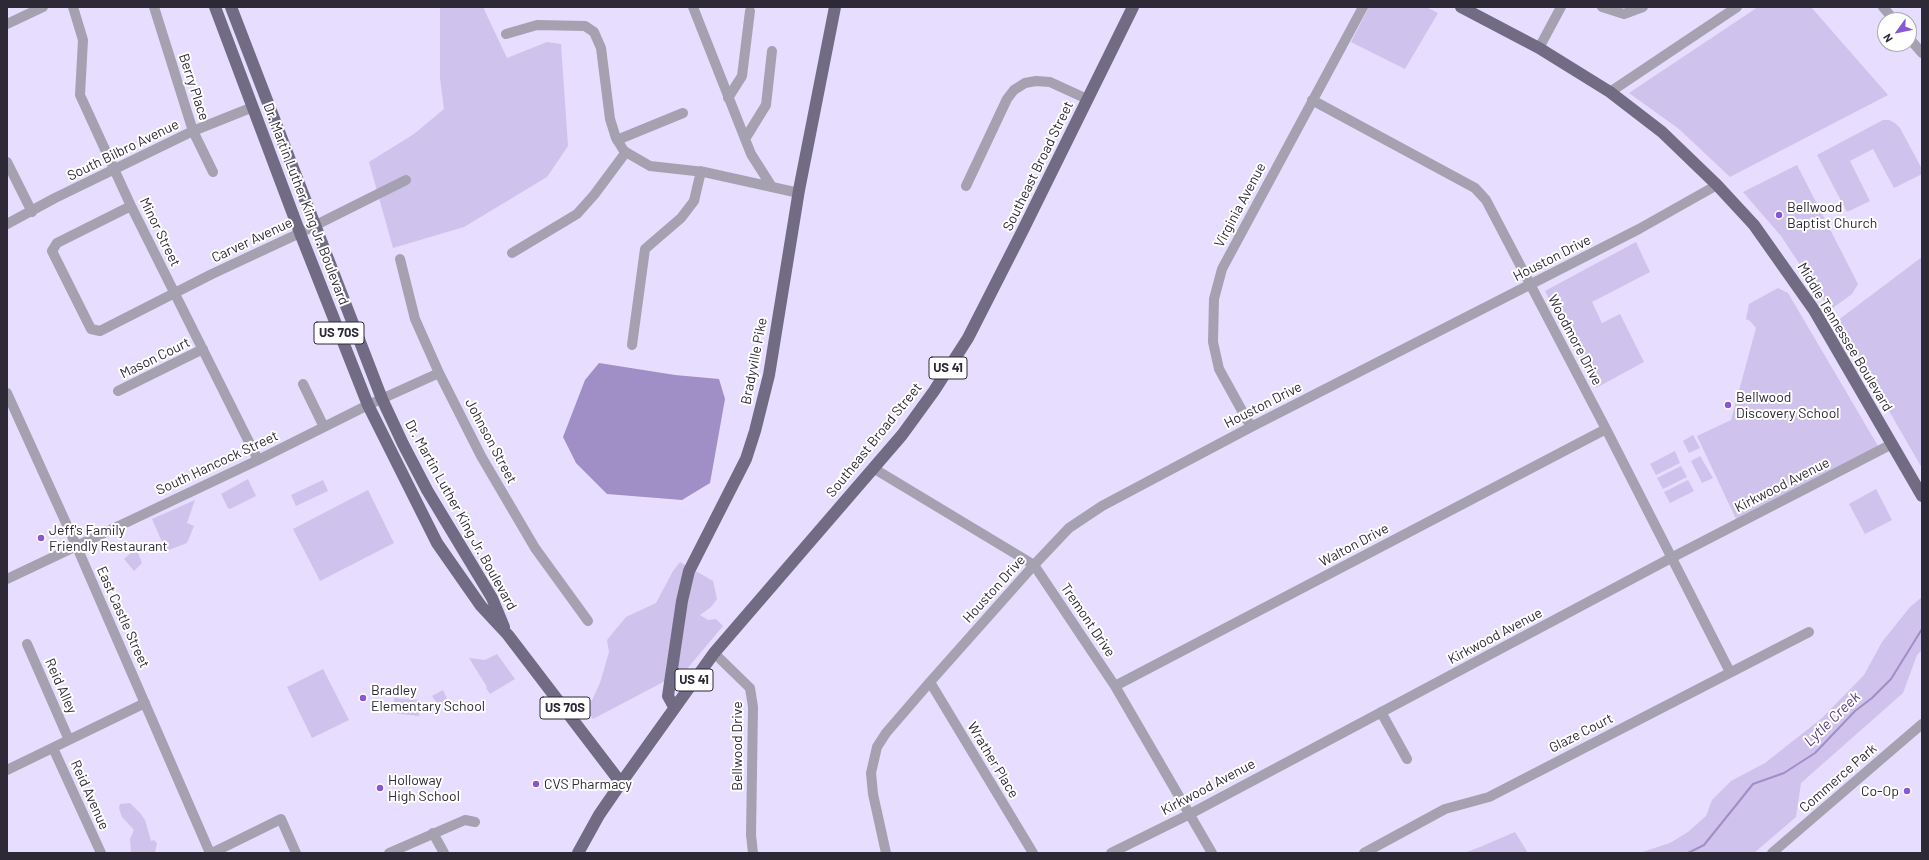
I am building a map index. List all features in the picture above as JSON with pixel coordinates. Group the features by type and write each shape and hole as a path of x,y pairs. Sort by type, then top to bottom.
{"main road":[{"name":"Dr. Martin Luther King Jr. Boulevard","path":"215,7 300,233 368,405 437,543 481,606 508,635 620,782"},
{"name":"Dr. Martin Luther King Jr. Boulevard","path":"231,7 382,398 403,444 427,490 492,598 508,635"},
{"name":"Bradyville Pike","path":"674,707 668,696 689,571 746,459 755,431 768,375 798,193 836,7"},
{"name":"Southeast Broad Street","path":"578,853 599,815 620,782 714,653 902,435 934,391 968,338 1133,7"},
{"name":"Middle Tennessee Boulevard","path":"1461,7 1539,48 1610,92 1662,132 1717,185 1754,225 1814,310 1922,496"}],"street":[{"path":"7,24 43,7"},
{"name":"Minor Street","path":"73,7 83,40 80,95 131,206 258,460"},
{"name":"Berry Place","path":"154,7 193,131 213,172"},
{"name":"Virginia Avenue","path":"1251,427 1219,369 1213,342 1214,299 1222,269 1363,7"},
{"path":"1539,48 1561,7"},
{"path":"1602,7 1624,14 1644,7"},
{"path":"1610,92 1737,7"},
{"path":"728,98 742,76 750,11"},
{"path":"694,12 751,154 772,187"},
{"path":"506,34 537,25 585,26 594,32 601,48 610,119 617,140 626,152 650,166 701,171 798,193"},
{"path":"745,139 766,105 772,51"},
{"path":"966,186 1007,99 1014,90 1025,83 1036,81 1050,82 1087,99"},
{"name":"Woodmore Drive","path":"1312,100 1475,188 1486,200 1606,429 1730,672"},
{"name":"South Bilbro Avenue","path":"7,224 32,212 52,199 114,171 193,131 253,106"},
{"path":"617,140 683,113"},
{"path":"512,253 577,214 594,195 626,152"},
{"path":"7,162 32,212"},
{"path":"632,344 645,249 681,218 694,201 701,171"},
{"name":"Carver Avenue","path":"131,206 57,243 52,251 91,329 100,331 406,180"},
{"name":"Houston Drive","path":"886,853 872,794 871,773 877,747 886,733 930,682 1069,528 1102,506 1251,427 1639,229 1717,185"},
{"name":"Johnson Street","path":"400,259 415,319 439,373 481,456 531,542 588,621"},
{"name":"Mason Court","path":"118,391 203,349"},
{"name":"South Hancock Street","path":"7,578 258,460 382,398 439,373"},
{"path":"303,384 324,427"},
{"name":"East Castle Street","path":"7,393 76,545 211,853"},
{"name":"Walton Drive","path":"1115,686 1606,429"},
{"name":"Kirkwood Avenue","path":"1111,853 1190,814 1671,558 1892,444"},
{"name":"Tremont Drive","path":"873,468 1034,565 1115,686 1212,853"},
{"name":"Glaze Court","path":"1364,853 1445,809 1489,797 1809,632"},
{"name":"Reid Alley","path":"27,644 69,740"},
{"name":"Bellwood Drive","path":"714,653 750,688 753,707 751,835 753,853"},
{"name":"Wrather Place","path":"930,682 1033,853"},
{"path":"7,770 145,703"},
{"path":"1381,712 1407,759"},
{"name":"Commerce Park","path":"1772,853 1922,724"},
{"name":"Reid Avenue","path":"53,748 101,853"},
{"path":"211,853 281,819 296,853"},
{"path":"389,853 465,820 474,822"},
{"path":"433,833 444,853"}],"shaded area":[{"path":"440,7 483,7 507,58 547,42 561,44 568,146 547,177 464,227 393,248 369,162 414,134 444,109 440,78"},
{"path":"1369,7 1426,7 1438,13 1405,69 1351,42"},
{"path":"1758,7 1811,7 1888,95 1730,177 1679,129 1629,93"},
{"path":"1883,120 1889,120 1900,128 1922,169 1922,174 1894,188 1873,149 1850,161 1870,201 1847,212 1817,155"},
{"path":"1797,165 1858,284 1852,294 1830,310 1781,236 1743,192"},
{"path":"1636,242 1650,272 1592,302 1602,323 1620,314 1644,362 1596,388 1545,291"},
{"path":"1922,257 1922,468 1837,321"},
{"path":"1778,288 1788,293 1878,446 1736,519 1697,436 1731,420 1756,328 1746,319 1749,304"},
{"path":"599,363 675,375 719,379 725,399 710,483 682,500 607,494 576,463 563,437 585,380"},
{"path":"1693,435 1700,448 1689,453 1683,441"},
{"path":"1675,451 1680,463 1656,475 1650,464"},
{"path":"1700,456 1713,478 1702,483 1691,461"},
{"path":"1681,466 1687,477 1663,489 1657,478"},
{"path":"248,479 256,496 230,509 228,508 221,494"},
{"path":"323,480 328,491 296,506 291,495"},
{"path":"1688,480 1694,491 1670,503 1664,492"},
{"path":"1876,489 1892,520 1865,534 1849,504"},
{"path":"368,490 394,543 320,581 293,529"},
{"path":"195,500 187,523 194,526 187,543 166,551 152,519"},
{"path":"134,550 138,553 142,563 134,571 124,559"},
{"path":"680,562 713,581 717,599 711,607 700,615 708,620 716,619 723,626 686,670 593,719 587,711 600,683 609,652 607,640 626,617 656,603 673,571"},
{"path":"1922,597 1922,650 1917,655 1903,693 1801,783 1796,817 1754,853 1639,853 1670,843 1688,832 1706,816 1712,800 1731,781 1765,763 1822,718 1864,675 1882,642 1910,607"},
{"path":"497,654 515,679 490,694 469,658 485,660"},
{"path":"323,669 349,720 312,738 287,687"},
{"path":"443,690 449,703 440,708 432,696"},
{"path":"394,698 420,700 419,716 393,713"},
{"path":"130,803 145,820 151,841 154,840 157,843 155,853 131,853 130,839 134,830 122,817 119,808 120,804"},
{"path":"1515,832 1528,853 1464,853 1480,847"}],"waterway":[{"name":"Lytle Creek","path":"1688,853 1704,845 1753,784 1784,773 1815,753 1855,711 1872,698 1891,679 1922,629"}],"place":[{"name":"Bellwood Baptist Church","path":"1779,215"},
{"name":"Bellwood Discovery School","path":"1728,405"},
{"name":"Jeff's Family Friendly Restaurant","path":"41,538"},
{"name":"Bradley Elementary School","path":"363,698"},
{"name":"CVS Pharmacy","path":"536,784"},
{"name":"Holloway High School","path":"380,788"},
{"name":"Co-Op","path":"1907,791"}]}
